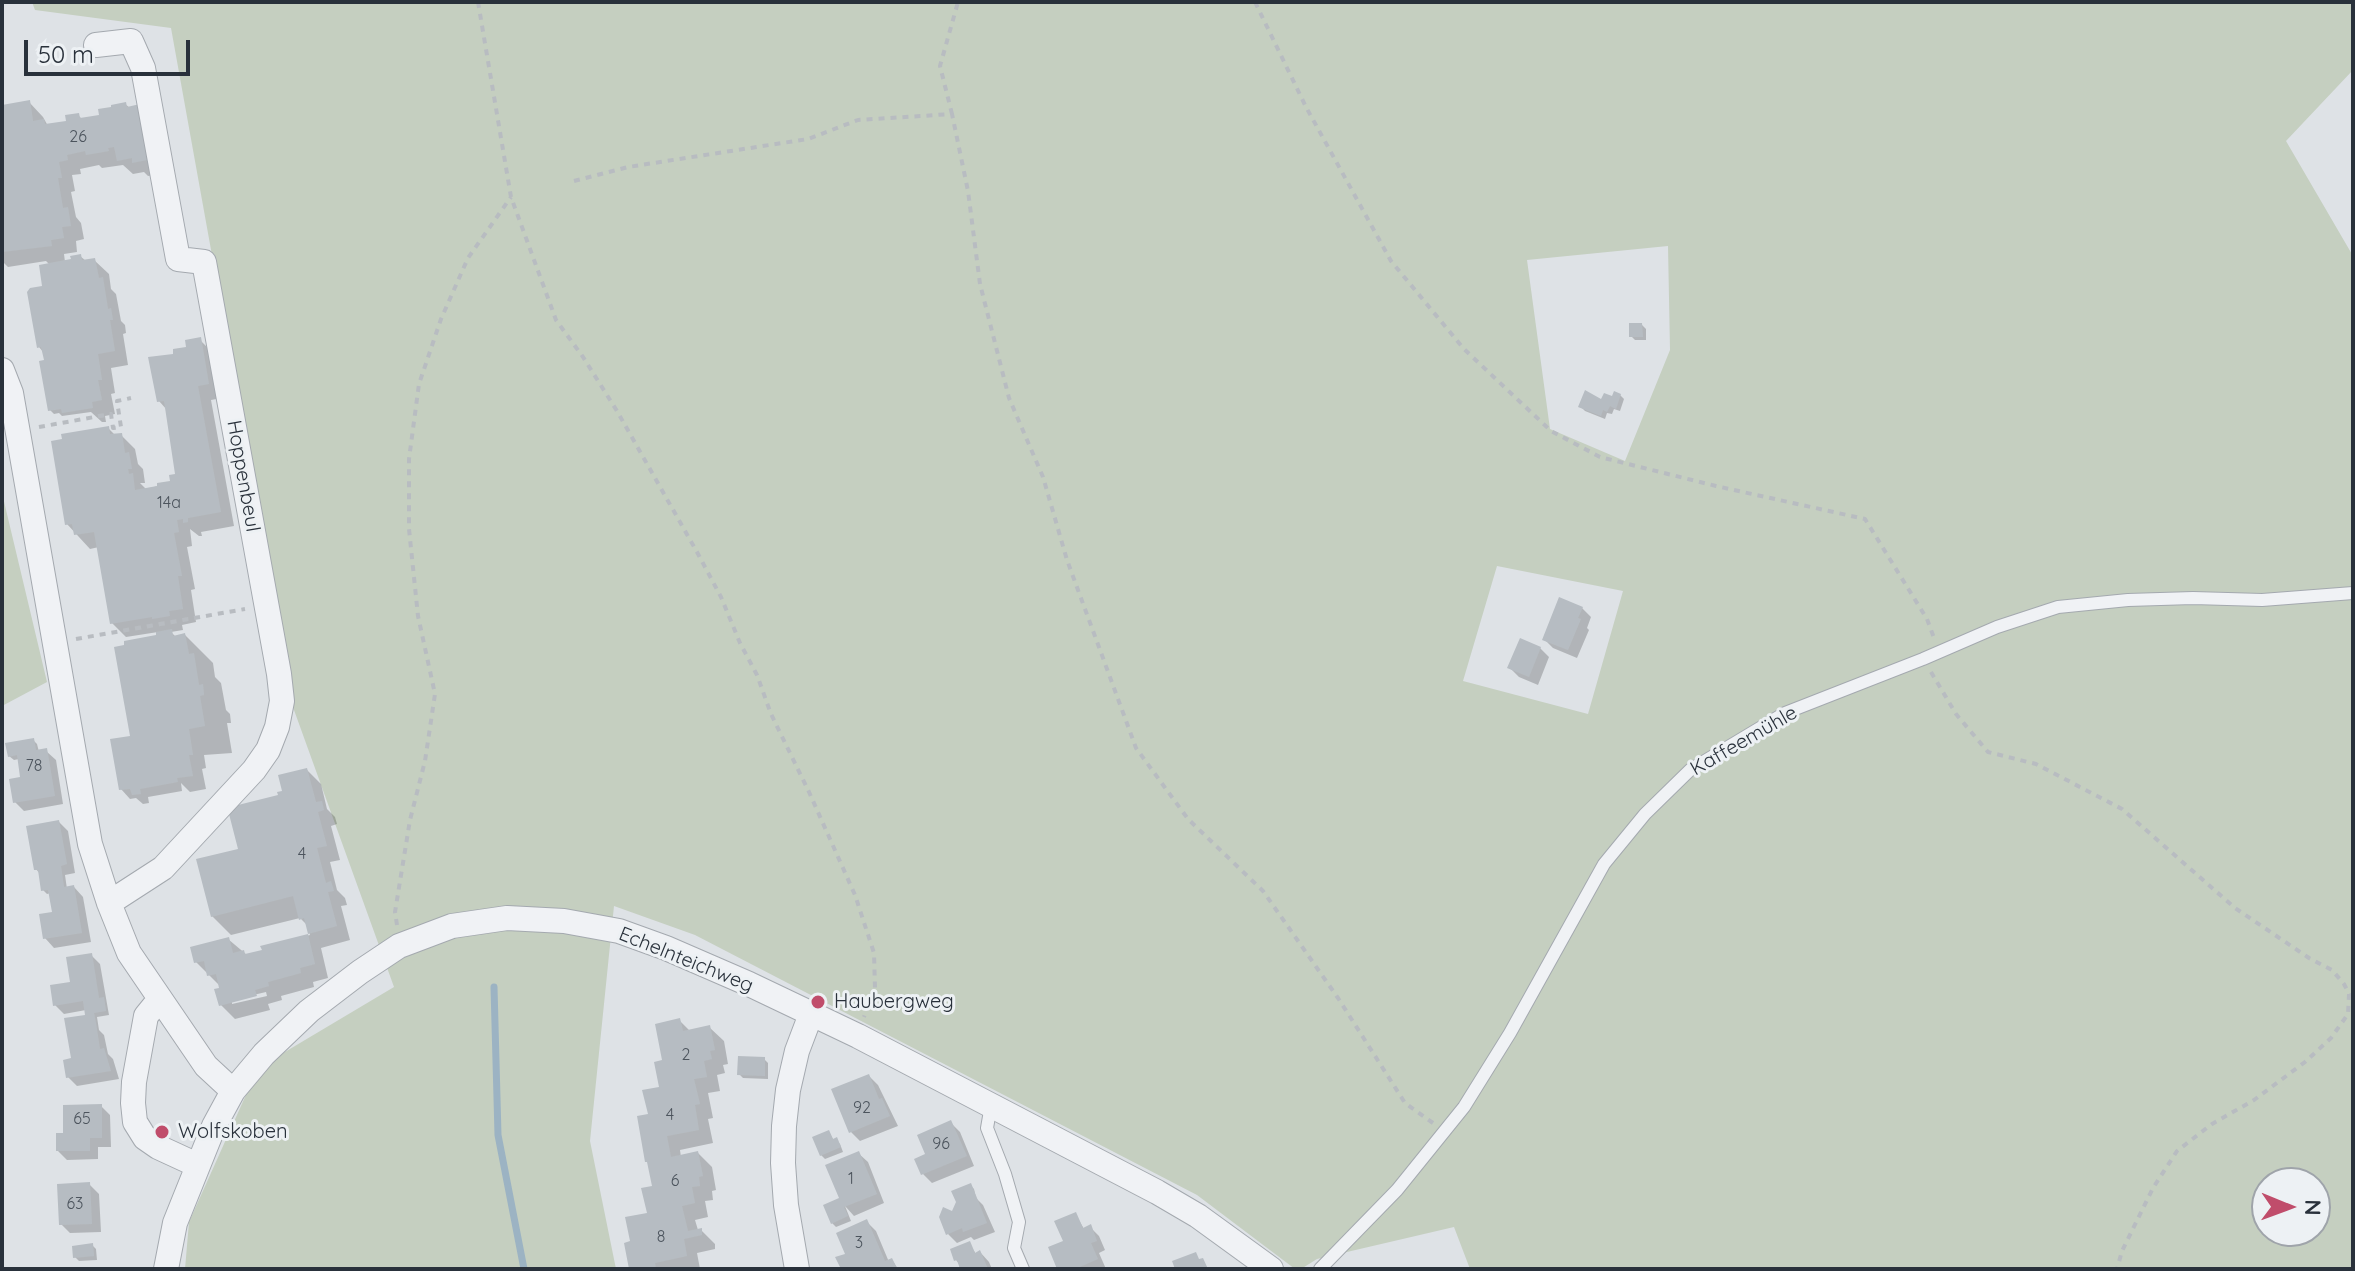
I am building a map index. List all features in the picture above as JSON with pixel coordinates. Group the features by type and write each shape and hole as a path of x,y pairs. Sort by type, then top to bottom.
{"street":[{"name":"Hoppenbeul","path":"96,45 131,41 143,68 178,259 204,262 282,701 268,750 254,770 163,868 109,903"},
{"path":"2,370 11,393 90,844 129,953 206,1066 233,1091"},
{"name":"Echelnteichweg","path":"166,1269 175,1223 214,1126 233,1091 264,1054 309,1011 399,946 452,926 507,918 564,921 619,931 666,948 811,1014 991,1105 1187,1210 1271,1269"},
{"path":"159,1000 146,1016 134,1082 135,1122 145,1138 197,1165"},
{"path":"797,1269 786,1205 784,1126 797,1051 811,1014"}],"lane":[{"name":"Kaffeemühle","path":"1320,1269 1397,1190 1464,1107 1510,1033 1604,864 1645,814 1690,770 1785,713 1997,627 2058,607 2128,600 2262,600 2353,593"},
{"path":"991,1105 987,1128 1019,1222 1014,1248 1023,1269"}],"path":[{"path":"478,2 511,197 556,320 617,411 721,597 855,895 874,953 875,988 858,1036"},
{"path":"958,2 940,66 968,191 980,284 1009,398 1043,477 1067,560 1136,748 1188,819 1263,891 1338,998 1405,1103 1445,1131"},
{"path":"1255,2 1306,107 1391,261 1464,349 1551,431 1600,457 1865,519 1927,619 1939,651"},
{"path":"574,181 628,167 808,139 858,120 952,114"},
{"path":"399,946 395,912 435,694 418,616 409,529 409,459 419,384 441,319 468,258 511,197"},
{"path":"55,424 111,414 113,428 121,427 117,401 131,398"},
{"path":"56,644 267,606"},
{"path":"1923,659 1956,714 1988,752 2036,764 2122,809 2235,908 2332,970 2349,994 2348,1014 2331,1038 2305,1062 2177,1151 2153,1188 2122,1251 2117,1269"}],"green space":[{"path":"32,2 2353,2 2353,70 2286,141 2353,256 2353,1269 1470,1269 1454,1227 1317,1259 1301,1269 1295,1269 1197,1195 695,935 614,906 590,1141 616,1269 185,1269 189,1222 258,1068 394,987 294,710 171,28 35,10","holes":["1668,246 1670,350 1625,461 1550,429 1527,260","1497,566 1623,591 1588,714 1463,681"]},
{"path":"2,493 47,682 2,706"}],"building":[{"path":"30,100 33,121 44,119 45,124 66,121 65,115 79,113 80,118 99,115 98,109 111,105 126,102 127,107 140,104 147,160 132,163 132,158 117,161 114,147 108,148 109,151 86,155 85,151 67,155 68,160 59,162 62,178 58,178 63,208 68,207 71,226 62,227 64,238 51,240 52,246 2,252 2,105"},
{"path":"81,254 82,260 95,258 99,278 103,277 113,320 110,320 115,351 98,354 102,400 92,402 93,408 62,413 61,409 48,411 39,361 44,360 41,347 37,348 27,292 30,288 42,286 39,265"},
{"path":"1629,323 1642,323 1643,337 1629,337"},
{"path":"201,337 209,384 198,386 221,512 188,518 188,522 183,523 183,519 177,520 179,532 174,533 182,576 178,576 183,609 169,611 170,616 110,624 94,532 74,535 72,524 65,525 51,441 62,439 61,434 109,426 110,434 122,433 125,453 129,452 132,469 128,469 129,474 133,473 135,490 170,481 169,475 175,474 164,401 157,402 148,357 173,354 173,349 186,347 185,340"},
{"path":"1585,390 1601,399 1604,393 1612,396 1614,391 1621,394 1616,409 1610,406 1607,412 1603,410 1601,416 1578,407"},
{"path":"1559,597 1583,607 1568,650 1542,640"},
{"path":"172,629 173,636 185,633 189,654 194,653 199,685 203,684 204,695 200,696 205,726 189,729 193,776 140,789 141,794 132,795 130,789 119,790 110,739 130,736 114,647 124,645 124,641"},
{"path":"1520,638 1541,647 1529,677 1507,668"},
{"path":"34,738 36,750 47,748 55,796 13,803 9,779 20,777 17,755 8,757 5,743"},
{"path":"307,768 316,802 322,801 324,810 318,812 327,846 317,848 326,883 331,881 334,891 328,892 337,926 308,934 304,918 299,920 293,896 211,917 196,859 238,849 229,814 238,805 278,795 277,792 282,791 278,775"},
{"path":"59,820 67,864 61,866 64,887 74,885 82,933 43,939 39,914 52,912 48,890 41,891 38,870 34,870 26,826"},
{"path":"308,934 315,964 300,968 301,973 268,982 269,986 255,990 257,996 219,1006 214,989 219,988 216,974 207,976 204,961 194,963 190,947 229,937 233,953 244,950 245,954 262,950 260,946"},
{"path":"92,953 99,998 104,997 106,1011 94,1013 100,1049 104,1048 111,1071 66,1078 63,1060 71,1058 64,1018 85,1015 83,1001 53,1006 50,985 70,982 66,957"},
{"path":"680,1018 683,1031 710,1025 715,1050 710,1051 712,1059 704,1061 707,1077 694,1079 700,1104 695,1105 699,1130 667,1136 671,1157 698,1151 703,1176 699,1177 700,1186 692,1187 695,1203 682,1206 688,1231 702,1228 702,1235 684,1239 687,1256 655,1263 656,1269 629,1269 624,1243 630,1241 625,1217 647,1213 641,1188 652,1186 637,1116 648,1114 642,1090 659,1087 654,1062 662,1060 655,1024"},
{"path":"738,1056 765,1057 765,1076 737,1075"},
{"path":"869,1074 890,1116 849,1133 831,1089"},
{"path":"102,1104 102,1138 90,1138 90,1151 56,1151 56,1133 63,1133 63,1105"},
{"path":"951,1120 967,1156 921,1175 914,1159 925,1154 917,1135"},
{"path":"829,1130 833,1139 837,1137 841,1147 820,1156 812,1137"},
{"path":"859,1151 877,1194 844,1207 848,1216 831,1224 823,1205 839,1198 825,1165"},
{"path":"90,1182 92,1224 59,1225 57,1184"},
{"path":"971,1183 987,1223 946,1235 939,1217 943,1207 952,1211 956,1202 951,1191"},
{"path":"1076,1212 1083,1228 1091,1224 1097,1241 1091,1243 1098,1259 1075,1269 1057,1269 1048,1247 1063,1241 1054,1221"},
{"path":"867,1219 885,1261 892,1258 897,1268 841,1269 835,1257 845,1254 836,1233"},
{"path":"970,1241 975,1253 980,1250 988,1269 960,1269 957,1260 954,1261 950,1249"},
{"path":"93,1243 94,1256 73,1258 72,1246"},
{"path":"1196,1252 1208,1269 1175,1269 1172,1261"}],"waterway":[{"path":"494,987 498,1135 524,1269"}],"place":[{"name":"Haubergweg","path":"818,1002"},
{"name":"Wolfskoben","path":"162,1132"}]}
